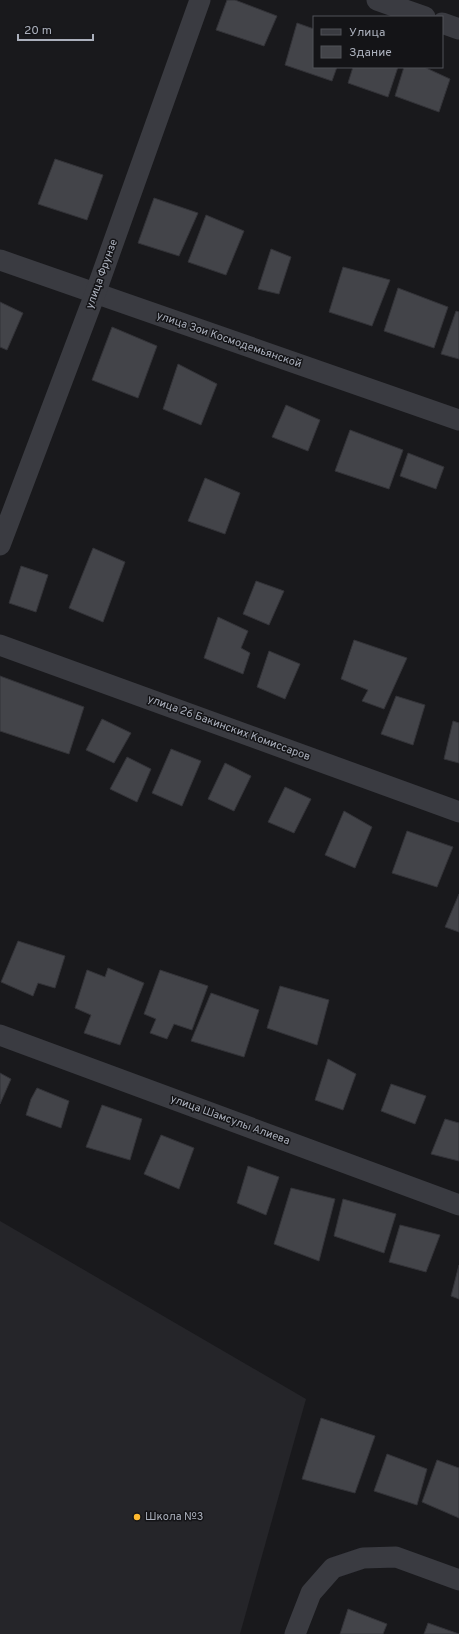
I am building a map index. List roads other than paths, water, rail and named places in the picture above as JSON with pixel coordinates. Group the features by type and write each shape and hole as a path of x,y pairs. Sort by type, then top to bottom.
{"street":[{"name":"улица Фрунзе","path":"0,546 95,294 200,0"},
{"path":"377,0 422,16"},
{"path":"443,23 459,29"},
{"name":"улица Зои Космодемьянской","path":"0,260 459,420"},
{"name":"улица 26 Бакинских Комиссаров","path":"0,644 459,812"},
{"name":"улица Шамсулы Алиева","path":"0,1035 459,1205"},
{"path":"295,1634 311,1593 333,1568 363,1558 396,1557 459,1580"}],"place":[{"name":"Школа №3","path":"137,1517"}]}
